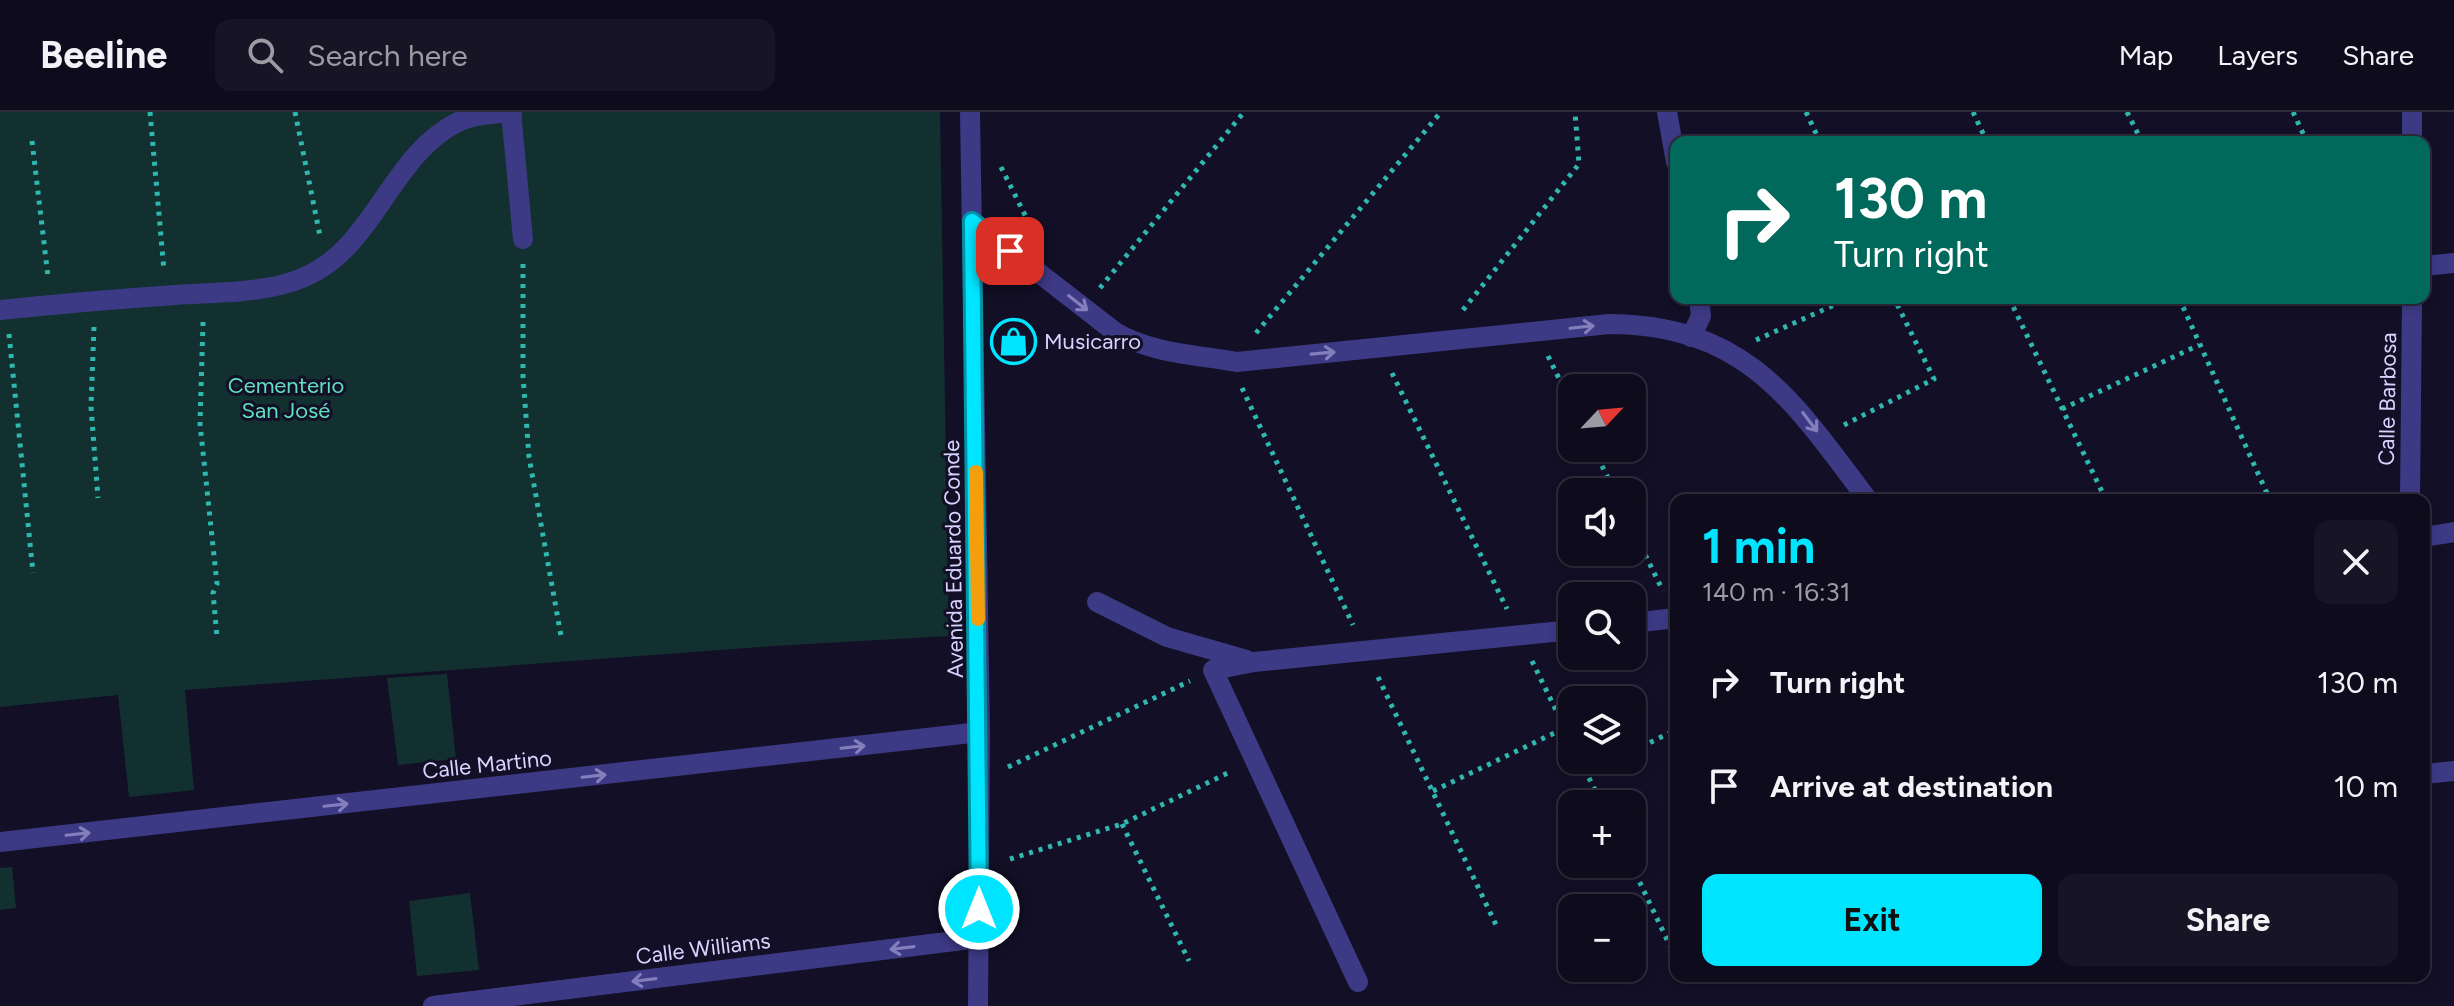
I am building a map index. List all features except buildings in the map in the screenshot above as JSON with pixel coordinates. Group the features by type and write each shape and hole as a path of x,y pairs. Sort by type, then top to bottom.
{"street":[{"path":"4,309 285,284 327,264 369,222 421,150 455,124 471,117 511,112 523,239"},
{"name":"Avenida Eduardo Conde","path":"970,112 980,732 978,1006"},
{"path":"1667,112 1671,136"},
{"path":"2412,112 2412,136"},
{"path":"972,221 1129,340 1237,362 1609,324 1650,326 1691,337 1744,361 1772,380 1798,407 1863,494"},
{"path":"2430,265 2454,263"},
{"path":"1691,337 1701,316 1700,304"},
{"name":"Calle Barbosa","path":"2410,494 2412,304"},
{"path":"2430,536 2454,532"},
{"path":"1097,602 1167,637 1254,662"},
{"path":"1646,619 1670,612"},
{"path":"1358,982 1213,670 1254,662 1558,631"},
{"name":"Calle Martino","path":"0,842 980,732"},
{"path":"2430,773 2454,771"},
{"name":"Calle Williams","path":"433,1006 979,938"}],"path":[{"path":"150,112 167,296"},
{"path":"295,112 305,174 327,264"},
{"path":"1096,294 1244,112"},
{"path":"1252,337 1441,112"},
{"path":"1457,318 1579,164 1575,112"},
{"path":"1806,112 1817,136"},
{"path":"1973,112 1984,136"},
{"path":"2127,112 2139,136"},
{"path":"2293,112 2304,136"},
{"path":"32,141 52,305"},
{"path":"998,161 1025,219 1040,239"},
{"path":"523,239 523,376 529,457 561,636"},
{"path":"203,293 200,424 217,584 213,593 217,637"},
{"path":"93,302 91,407 98,498"},
{"path":"1755,340 1836,304"},
{"path":"1839,428 1934,379 1897,304"},
{"path":"2012,304 2103,494"},
{"path":"2182,304 2267,494"},
{"path":"4,309 33,573"},
{"path":"2062,409 2200,345"},
{"path":"1544,349 1558,377"},
{"path":"1388,366 1558,714"},
{"path":"1239,379 1498,929"},
{"path":"1646,556 1670,605"},
{"path":"1007,767 1213,670"},
{"path":"1433,791 1558,731"},
{"path":"1646,744 1670,733"},
{"path":"1010,859 1122,824 1255,760"},
{"path":"1122,824 1189,961"},
{"path":"1638,878 1670,946"}],"green space":[{"name":"Cementerio San José","path":"0,112 940,112 949,636 185,690 194,790 129,797 118,695 0,707"},
{"path":"447,674 456,759 398,765 387,678"},
{"path":"12,867 16,908 0,910 0,868"},
{"path":"470,893 479,970 417,976 409,901"}],"slow traffic":[{"path":"976,472 978,619"}],"place":[{"name":"Musicarro","path":"1013,341"}],"route":[{"path":"979,909 980,732 972,221 1010,251"}]}
